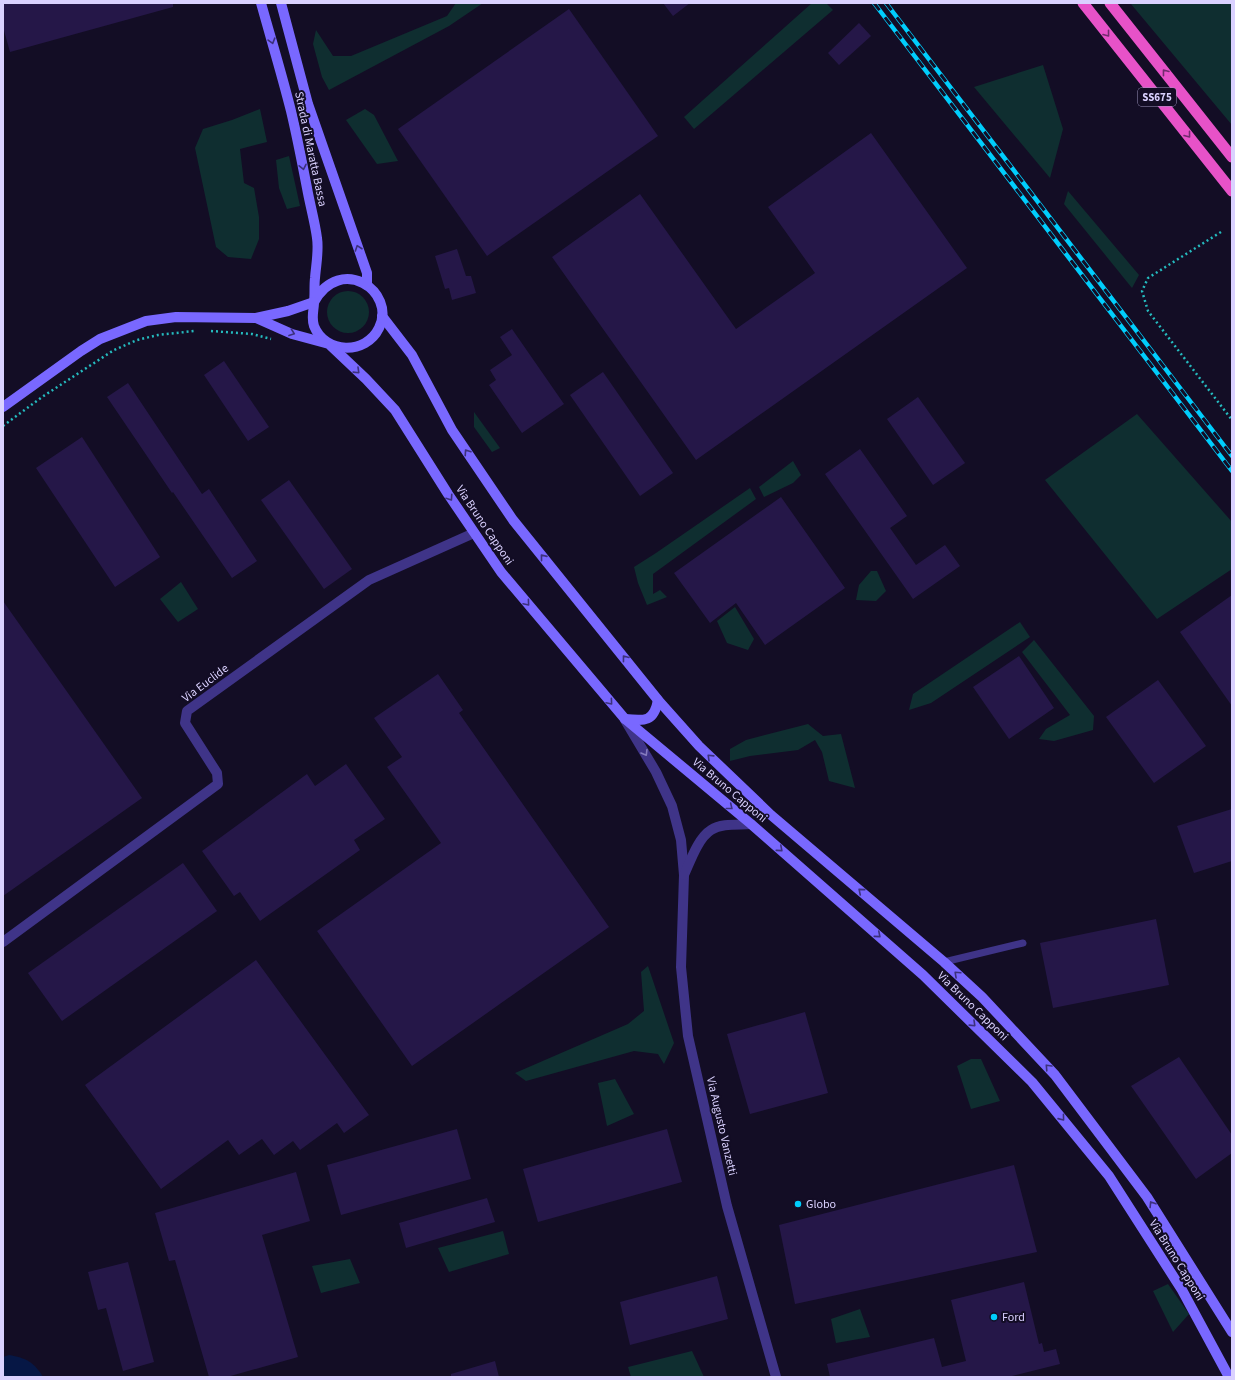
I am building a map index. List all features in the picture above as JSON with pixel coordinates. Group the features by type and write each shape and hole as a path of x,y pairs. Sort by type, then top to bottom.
{"highway":[{"name":"SS675","path":"1083,3 1232,191"},
{"name":"SS675","path":"1110,3 1232,157"}],"main road":[{"name":"Strada di Maratta Bassa","path":"261,3 291,111 318,240 314,283 314,302"},
{"name":"Strada di Maratta Bassa","path":"281,3 308,104 366,273 367,285"},
{"path":"256,318 292,334 340,348 352,348 363,345 373,337 379,328 382,316 378,298 367,285 347,279 336,281 319,293 314,302 312,314 314,326 320,336 329,344"},
{"path":"3,407 100,339 146,321 176,317 256,318 288,311 314,302"},
{"name":"Via Bruno Capponi","path":"382,316 412,355 452,430 513,520 658,700 699,746 771,815 944,962 982,997 1055,1075 1147,1196 1232,1332"},
{"name":"Via Bruno Capponi","path":"329,344 366,379 394,410 448,494 501,572 625,719 751,824 923,975 1032,1082 1109,1176 1182,1290 1229,1377"},
{"path":"625,719 642,720 649,718 656,710 658,700"}],"street":[{"name":"Via Euclide","path":"3,942 218,784 216,773 184,723 187,711 369,580 474,533"},
{"name":"Via Augusto Vanzetti","path":"625,719 656,772 672,806 680,840 684,876 681,967 688,1036 727,1206 776,1377"},
{"name":"Via Augusto Vanzetti","path":"684,876 701,840 711,830 723,826 751,824"}],"lane":[{"path":"944,962 1023,944"}],"path":[{"path":"1221,232 1148,278 1142,291 1148,311 1232,420"},
{"path":"3,426 42,397 114,350 137,340 158,334 198,330"},
{"path":"206,331 252,334 272,340"}],"green space":[{"path":"456,3 483,3 449,26 329,90 322,77 313,44 316,30 333,56 351,56 447,16"},
{"path":"812,3 826,3 833,10 694,129 684,117"},
{"path":"1130,3 1232,3 1232,125 1131,4"},
{"path":"1043,65 1063,129 1050,178 974,87"},
{"path":"260,109 267,142 240,149 244,183 254,188 259,217 259,239 251,259 228,257 216,247 195,148 203,129"},
{"path":"365,109 374,115 398,161 377,164 346,120"},
{"path":"289,156 300,206 287,209 279,188 276,160"},
{"path":"1068,191 1139,275 1132,288 1064,204"},
{"path":"344,291 352,291 360,294 366,300 369,312 366,324 360,330 352,333 344,333 336,330 330,324 327,316 327,308 330,300 336,294"},
{"path":"474,412 500,448 492,452 474,427"},
{"path":"1137,414 1232,522 1232,569 1157,619 1045,480"},
{"path":"793,461 801,475 793,483 764,497 759,487"},
{"path":"750,488 756,499 653,574 653,594 660,590 667,597 647,605 638,583 634,567"},
{"path":"871,571 877,571 886,591 876,601 856,600 859,585"},
{"path":"181,582 198,609 178,622 160,599"},
{"path":"735,607 754,639 748,650 727,643 717,621"},
{"path":"1020,622 1030,637 931,703 909,710 913,694"},
{"path":"1034,640 1094,716 1093,730 1054,741 1039,739 1046,729 1070,715 1022,652"},
{"path":"808,724 823,736 841,734 855,788 829,781 822,752 815,740 798,750 750,756 730,761 730,749 746,740"},
{"path":"648,966 674,1043 664,1064 658,1054 634,1051 526,1081 515,1073 628,1024 644,1011 641,972"},
{"path":"971,1059 981,1059 1000,1101 971,1109 957,1066"},
{"path":"615,1079 634,1114 607,1126 598,1083"},
{"path":"503,1231 509,1254 449,1272 438,1248"},
{"path":"350,1259 360,1283 321,1293 312,1266"},
{"path":"1168,1284 1189,1314 1173,1332 1153,1291"},
{"path":"860,1309 870,1337 836,1343 831,1319"},
{"path":"692,1351 704,1377 631,1377 628,1367"}],"water":[{"path":"9,1355 25,1359 33,1364 43,1377 3,1377 3,1357"}],"building":[{"path":"3,3 173,3 173,7 10,52 3,27"},
{"path":"663,3 690,3 673,16"},
{"path":"569,9 658,136 487,256 398,129"},
{"path":"859,23 871,36 839,65 828,53"},
{"path":"871,133 967,268 696,460 552,257 640,194 736,329 815,273 768,207"},
{"path":"457,249 466,276 471,276 476,293 452,300 449,288 445,289 435,256"},
{"path":"512,329 564,404 522,433 489,385 496,380 490,370 512,355 500,337"},
{"path":"224,361 269,427 248,441 204,375"},
{"path":"603,372 673,473 640,496 570,395"},
{"path":"128,383 202,494 209,489 257,561 232,578 107,397"},
{"path":"918,397 965,463 933,485 887,419"},
{"path":"82,437 160,557 115,587 36,468"},
{"path":"860,449 907,516 890,528 916,565 945,545 960,566 913,599 825,474"},
{"path":"289,480 352,569 324,589 261,500"},
{"path":"781,497 845,588 765,645 736,603 710,623 674,573"},
{"path":"1232,595 1232,706 1180,632"},
{"path":"3,601 142,798 3,896"},
{"path":"1019,656 1054,708 1009,739 973,687"},
{"path":"438,674 463,710 459,713 609,927 412,1066 317,931 441,843 387,767 402,757 374,718"},
{"path":"1158,680 1206,746 1154,783 1106,717"},
{"path":"346,764 385,819 354,840 360,850 260,921 240,892 234,896 202,851 307,774 315,786"},
{"path":"1232,809 1232,861 1194,873 1177,826"},
{"path":"183,863 217,911 62,1021 28,973"},
{"path":"1156,919 1169,985 1053,1008 1040,943"},
{"path":"256,960 369,1115 344,1133 337,1123 300,1150 293,1141 274,1155 262,1139 239,1155 228,1140 161,1189 85,1085"},
{"path":"805,1012 828,1093 750,1114 727,1034"},
{"path":"1179,1057 1232,1135 1232,1153 1196,1179 1131,1086"},
{"path":"457,1129 471,1179 341,1215 327,1165"},
{"path":"667,1129 682,1182 538,1222 523,1169"},
{"path":"1014,1165 1037,1252 795,1304 779,1225"},
{"path":"296,1172 310,1221 262,1235 298,1357 227,1377 209,1377 175,1260 169,1261 155,1213"},
{"path":"487,1198 495,1222 406,1248 399,1223"},
{"path":"128,1262 154,1362 123,1371 106,1308 98,1310 88,1272"},
{"path":"717,1276 728,1319 630,1345 620,1302"},
{"path":"1024,1282 1039,1344 1042,1343 1044,1352 1056,1349 1060,1364 1008,1377 830,1377 827,1364 934,1338 942,1367 966,1361 951,1300"},
{"path":"495,1361 499,1377 451,1377 451,1374"}],"railway":[{"path":"874,3 1232,471"},
{"path":"886,3 1232,456"}],"place":[{"name":"Globo","path":"798,1204"},
{"name":"Ford","path":"994,1317"}]}
